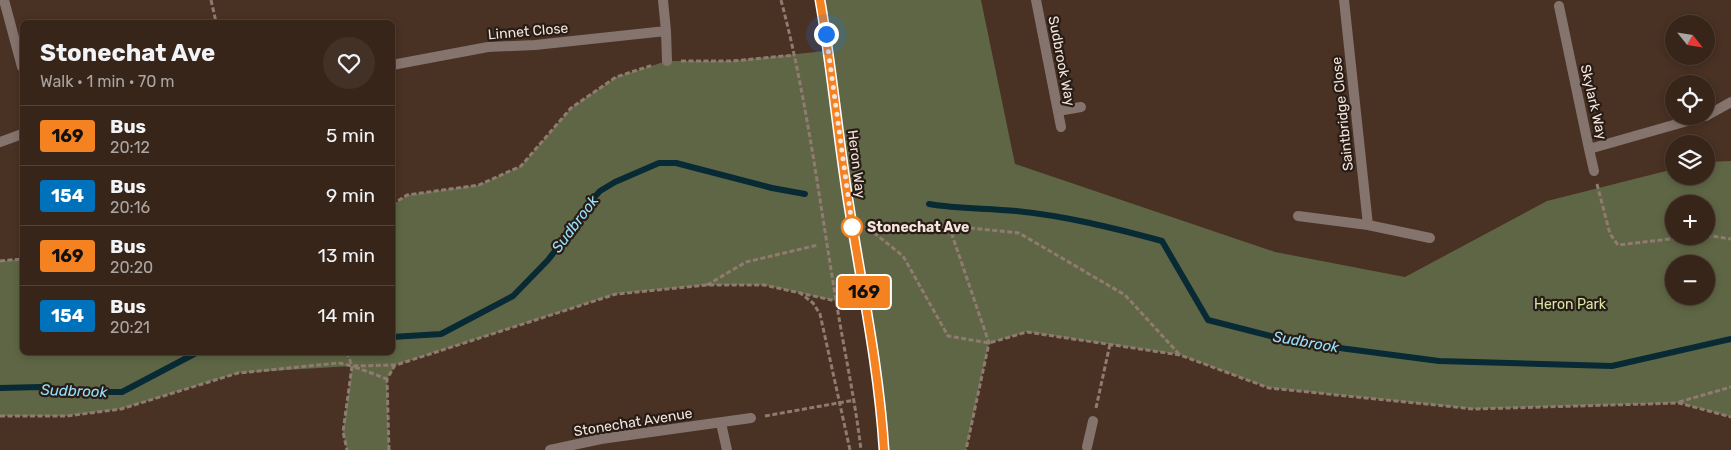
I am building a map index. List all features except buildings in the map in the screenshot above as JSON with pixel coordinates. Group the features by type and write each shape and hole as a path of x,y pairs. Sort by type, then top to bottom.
{"street":[{"path":"4,0 20,60"},
{"path":"663,0 667,61"},
{"name":"Heron Way","path":"820,0 829,50 850,214 881,394 884,450"},
{"name":"Sudbrook Way","path":"1036,0 1061,127"},
{"name":"Saintbridge Close","path":"1344,0 1368,225"},
{"name":"Skylark Way","path":"1559,6 1589,149 1674,125"},
{"name":"Linnet Close","path":"395,64 488,47 535,45 666,31"},
{"name":"Skylark Way","path":"1715,111 1731,102"},
{"path":"1058,111 1081,107"},
{"path":"0,142 20,135"},
{"path":"1589,149 1594,171"},
{"path":"1298,216 1368,225 1430,238"},
{"name":"Stonechat Avenue","path":"550,450 601,439 751,418"},
{"path":"1090,449 1093,421"},
{"path":"721,423 727,450"}],"path":[{"path":"211,0 216,20"},
{"path":"781,0 795,55 836,301 856,400 861,450"},
{"path":"395,203 407,195 479,185 521,166 571,108 616,77 667,61 732,61 795,55"},
{"path":"1594,171 1610,234 1614,242 1618,245 1665,240"},
{"path":"850,214 903,256 948,336 989,343 1027,332 1180,355 1269,388 1474,409 1679,402 1731,387"},
{"path":"949,226 989,343 966,450"},
{"path":"925,227 949,226 1019,234 1125,295 1180,355"},
{"path":"1715,236 1731,238"},
{"path":"707,285 746,262 818,245"},
{"path":"0,261 20,259"},
{"path":"352,366 396,365 616,294 707,285 764,285 797,290 836,301"},
{"path":"797,290 813,303 820,314 838,403 850,450"},
{"path":"1093,421 1110,344"},
{"path":"347,450 343,432 352,366 348,355"},
{"path":"0,416 67,416 121,408 238,373 339,363 387,379"},
{"path":"389,450 387,379 396,365"},
{"path":"751,418 856,400"},
{"path":"1679,402 1731,418"}],"green space":[{"name":"Heron Park","path":"817,0 981,0 1015,164 1275,252 1405,277 1547,201 1665,171 1665,185 1715,185 1715,162 1731,161 1731,417 1679,403 1474,409 1269,388 1180,355 1027,332 989,343 966,450 885,450 863,300 836,301 764,285 707,285 616,294 396,365 387,379 389,450 347,450 343,432 352,366 238,373 121,409 67,416 0,416 0,261 20,259 20,355 395,355 395,204 407,195 479,185 521,166 571,108 616,77 667,61 732,61 825,51"}],"waterway":[{"name":"Sudbrook","path":"395,337 441,334 513,296 548,260 576,224 589,203 600,191 615,182 659,163 676,163 772,188 805,194"},
{"name":"Sudbrook","path":"929,204 1016,211 1072,219 1162,241 1208,320 1294,342 1439,361 1612,366 1731,339"},
{"name":"Sudbrook","path":"0,388 40,387 81,392 122,392 192,355"}],"bus line":[{"name":"169","path":"820,0 829,50 850,215 881,394 884,450"}],"place":[{"name":"Stonechat Ave","path":"852,227"}],"route":[{"path":"826,34 853,232 852,227"}]}
